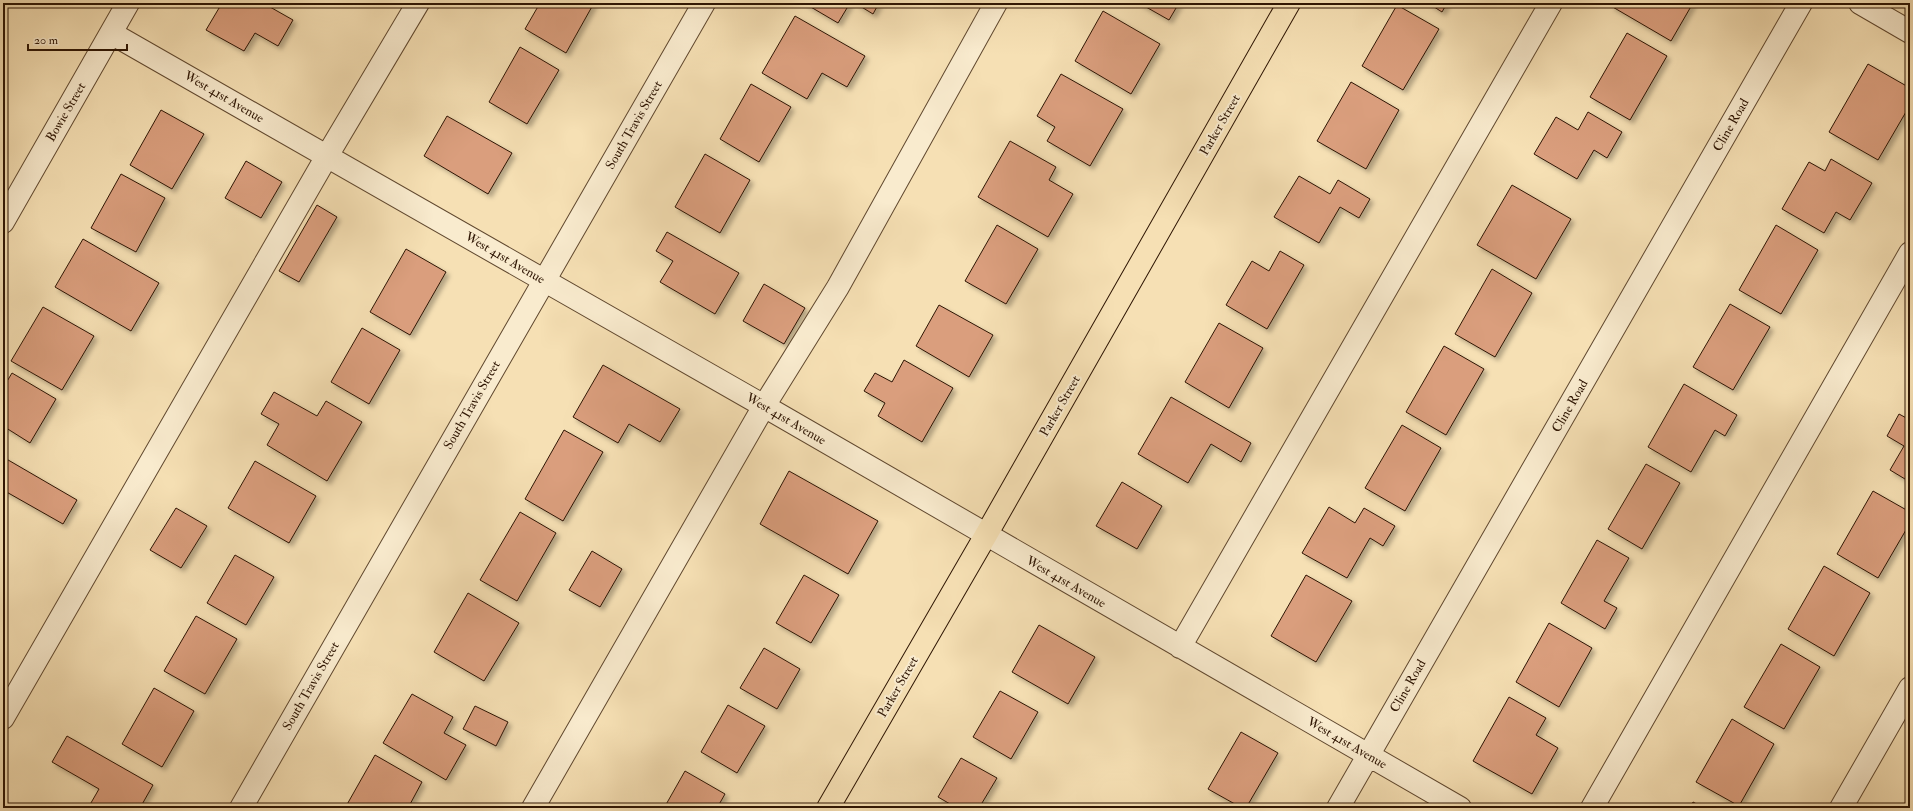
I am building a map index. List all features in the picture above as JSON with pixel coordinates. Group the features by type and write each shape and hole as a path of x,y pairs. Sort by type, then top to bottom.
{"main road":[{"name":"Parker Street","path":"828,808 986,535 1289,3"}],"street":[{"name":"Bowie Street","path":"3,222 128,3"},
{"path":"3,718 327,156 418,3"},
{"name":"South Travis Street","path":"241,808 704,3"},
{"path":"532,808 764,406 838,287 996,3"},
{"path":"1180,648 1551,3"},
{"name":"Cline Road","path":"1338,808 1801,3"},
{"path":"1860,3 1910,32"},
{"name":"West 41st Avenue","path":"111,33 764,406 1180,648 1460,808"},
{"path":"1592,808 1910,253"},
{"path":"1841,808 1910,688"}],"building":[{"path":"222,3 263,3 293,20 278,46 255,33 244,51 206,30"},
{"path":"540,3 594,3 566,53 525,29"},
{"path":"804,3 850,3 838,23"},
{"path":"855,3 879,3 873,14"},
{"path":"1139,3 1179,3 1169,20"},
{"path":"1428,3 1447,3 1442,12"},
{"path":"1613,3 1693,3 1671,41 1611,6"},
{"path":"1397,5 1439,29 1403,90 1362,66"},
{"path":"1103,11 1160,44 1131,94 1075,61"},
{"path":"795,16 865,56 847,87 822,73 807,99 762,73"},
{"path":"1627,33 1667,56 1630,120 1590,97"},
{"path":"520,47 559,70 527,124 489,102"},
{"path":"1868,64 1910,88 1910,105 1878,160 1829,132"},
{"path":"1061,74 1123,109 1090,166 1047,141 1055,127 1037,116"},
{"path":"1351,82 1399,110 1366,169 1317,141"},
{"path":"751,84 791,107 759,162 720,139"},
{"path":"161,110 204,134 172,189 130,165"},
{"path":"1588,112 1622,132 1607,158 1594,150 1577,179 1534,154 1556,117 1578,130"},
{"path":"447,116 512,153 488,194 424,156"},
{"path":"1010,141 1056,167 1049,180 1073,194 1048,237 978,197"},
{"path":"705,154 750,180 720,233 675,207"},
{"path":"1831,159 1872,183 1850,220 1836,212 1824,233 1782,209 1809,162 1825,171"},
{"path":"246,161 282,182 261,218 225,198"},
{"path":"121,174 165,198 136,252 91,228"},
{"path":"1299,176 1330,194 1338,180 1370,199 1359,218 1340,207 1319,243 1274,217"},
{"path":"1512,185 1571,219 1536,279 1477,245"},
{"path":"317,205 337,217 299,282 279,271"},
{"path":"997,225 1038,249 1006,304 965,281"},
{"path":"1776,225 1818,250 1781,314 1739,290"},
{"path":"667,232 739,273 715,314 660,282 673,261 656,251"},
{"path":"83,239 159,283 131,331 55,287"},
{"path":"406,249 446,272 410,335 370,312"},
{"path":"1280,251 1304,265 1267,329 1226,305 1252,261 1269,271"},
{"path":"1492,269 1532,293 1495,357 1455,334"},
{"path":"764,284 805,308 784,344 743,321"},
{"path":"1730,304 1770,327 1733,390 1693,367"},
{"path":"939,305 993,335 969,377 916,346"},
{"path":"43,307 94,336 62,390 11,361"},
{"path":"1219,323 1263,348 1229,408 1185,382"},
{"path":"362,328 400,350 369,404 331,382"},
{"path":"1444,346 1484,369 1446,435 1406,412"},
{"path":"904,360 953,388 922,442 878,416 885,403 864,391 875,373 892,382"},
{"path":"603,365 680,409 660,442 629,424 618,443 573,417"},
{"path":"12,373 56,399 30,443 3,426 3,388"},
{"path":"1684,384 1737,415 1725,436 1715,430 1691,472 1648,447"},
{"path":"274,392 317,416 326,401 362,422 327,481 267,445 279,424 261,414"},
{"path":"1171,397 1251,443 1241,462 1211,444 1188,483 1138,454"},
{"path":"1899,414 1910,420 1910,482 1890,470 1904,446 1887,436"},
{"path":"1402,425 1441,448 1405,511 1365,488"},
{"path":"564,430 603,452 563,521 525,499"},
{"path":"3,457 77,500 63,524 3,490"},
{"path":"255,461 316,496 289,543 228,508"},
{"path":"1646,464 1680,483 1642,549 1608,529"},
{"path":"789,471 878,521 848,574 760,524"},
{"path":"1122,482 1162,506 1137,549 1096,526"},
{"path":"1873,491 1910,512 1910,523 1878,578 1837,554"},
{"path":"1329,507 1355,523 1364,508 1395,526 1383,546 1370,538 1347,578 1302,553"},
{"path":"176,508 207,526 181,568 150,550"},
{"path":"520,512 556,533 517,601 480,580"},
{"path":"1597,540 1629,558 1604,601 1617,608 1605,629 1561,603"},
{"path":"592,551 622,569 600,607 569,590"},
{"path":"235,555 274,577 246,625 207,603"},
{"path":"1824,566 1870,593 1834,656 1788,629"},
{"path":"804,575 839,595 811,643 776,623"},
{"path":"1306,575 1352,601 1316,662 1271,636"},
{"path":"468,593 519,623 484,681 434,652"},
{"path":"196,616 237,639 205,694 164,671"},
{"path":"1549,623 1592,648 1559,707 1516,682"},
{"path":"1039,625 1095,657 1068,704 1012,672"},
{"path":"1781,644 1820,667 1784,729 1744,707"},
{"path":"764,648 800,669 777,709 740,688"},
{"path":"154,688 194,711 162,767 122,744"},
{"path":"1000,691 1038,712 1011,759 973,737"},
{"path":"412,694 453,717 444,733 466,745 446,780 383,743"},
{"path":"1509,697 1546,718 1536,735 1558,748 1532,794 1473,761"},
{"path":"728,705 765,726 737,773 701,752"},
{"path":"475,706 508,722 496,746 463,729"},
{"path":"1732,719 1774,744 1739,806 1696,782"},
{"path":"1241,732 1278,753 1246,808 1242,808 1208,789"},
{"path":"67,736 153,785 140,808 88,808 99,789 52,762"},
{"path":"375,755 422,782 408,808 345,808"},
{"path":"961,758 997,778 979,808 957,808 938,797"},
{"path":"685,771 725,794 717,808 664,808"},
{"path":"1693,802 1704,808 1690,808"}]}
